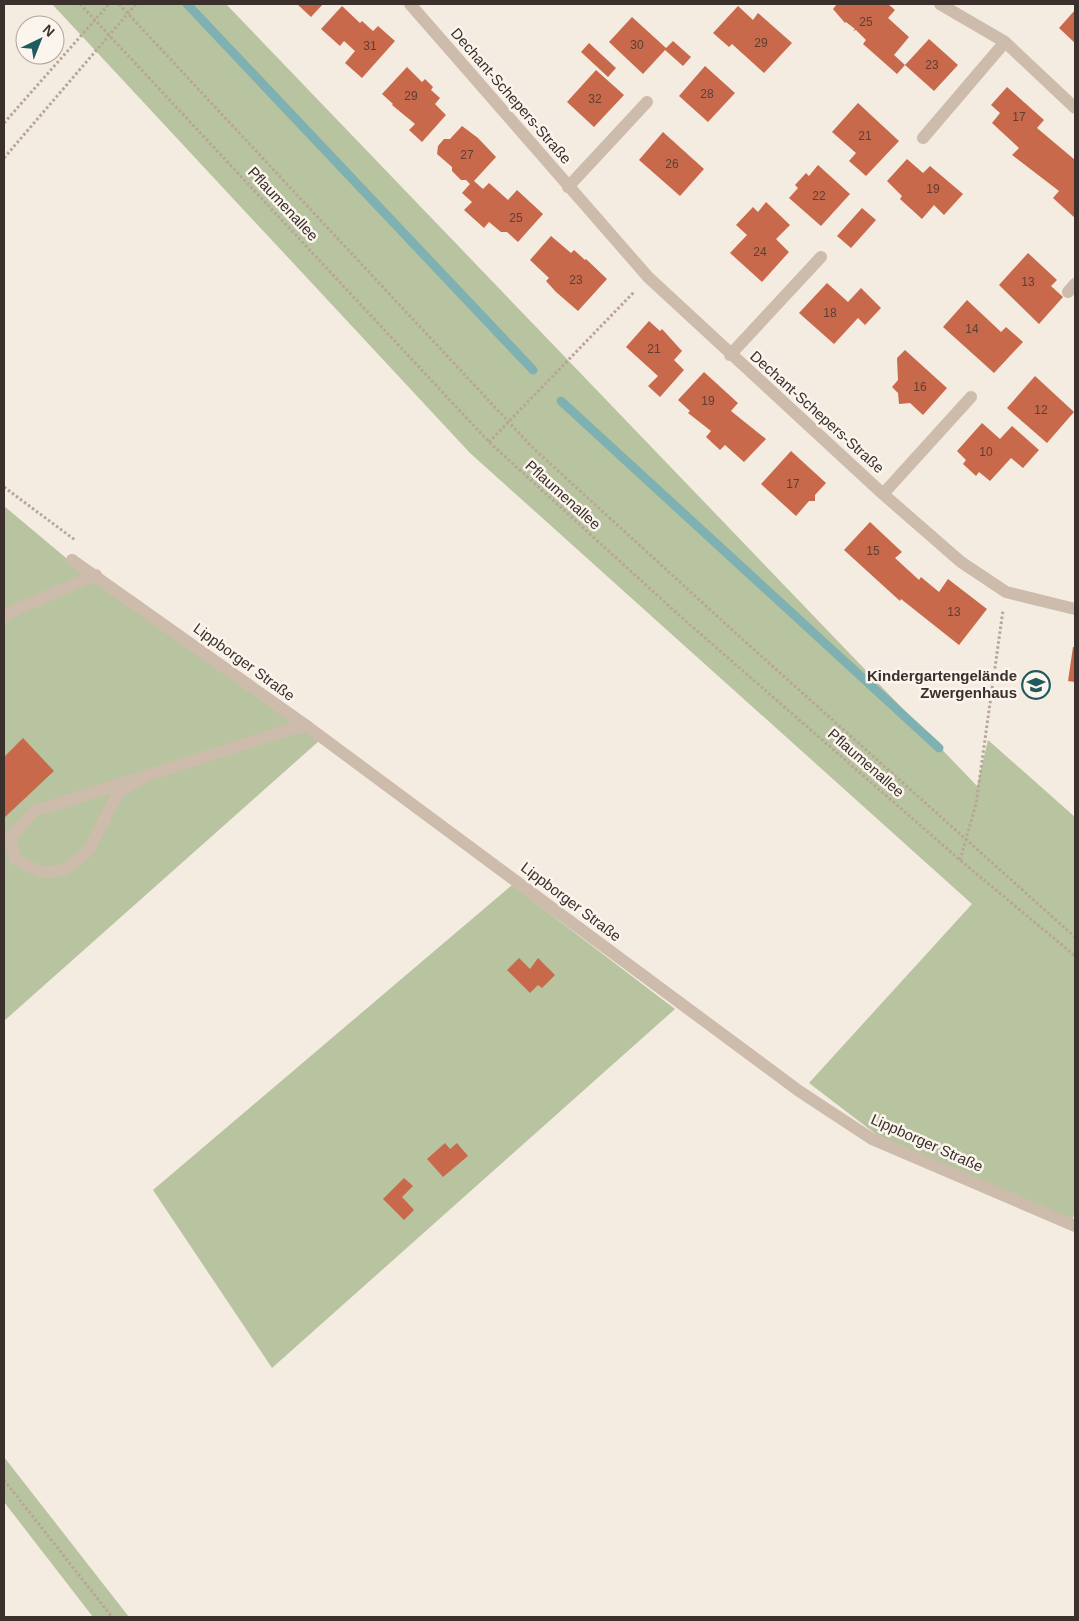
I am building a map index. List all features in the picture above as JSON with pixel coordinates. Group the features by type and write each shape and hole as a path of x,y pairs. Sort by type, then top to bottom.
{"street":[{"path":"940,4 1005,42 1075,108"},
{"name":"Dechant-Schepers-Straße","path":"418,7 568,187 648,277 730,355 961,562 1006,592 1075,609"},
{"path":"923,138 1005,42"},
{"name":"Dechant-Schepers-Straße","path":"568,187 646,102"},
{"name":"Dechant-Schepers-Straße","path":"730,355 821,257"},
{"name":"Dechant-Schepers-Straße","path":"883,494 971,397"},
{"name":"Lippborger Straße","path":"72,560 96,575 308,727 798,1091 864,1134 1075,1226"},
{"path":"4,617 17,609 96,575"},
{"path":"149,775 119,791 88,850 66,870 41,872 15,859 10,838 34,811 297,727 308,727"}],"path":[{"name":"Pflaumenallee","path":"80,4 489,442 680,616 960,860 1075,956"},
{"path":"4,123 109,4"},
{"path":"119,4 532,447 740,638 1075,937"},
{"path":"4,158 136,4"},
{"path":"489,442 648,277"},
{"path":"4,486 78,542"},
{"path":"960,860 976,804 1006,592"},
{"path":"4,1480 112,1617"}],"green space":[{"path":"52,4 226,4 977,786 988,740 1075,817 1075,1211 1072,1221 877,1135 809,1083 972,904 470,453 65,18 65,15 62,15"},
{"path":"4,506 90,578 319,741 4,1021"},
{"path":"512,885 675,1009 272,1368 153,1190"},
{"path":"4,1457 129,1617 93,1617 4,1502"}],"building":[{"path":"297,4 323,4 311,17"},
{"path":"837,4 888,4 895,10 888,18 909,37 894,55 905,65 897,74 863,44 866,40 856,30 853,31 855,29 845,23 833,9"},
{"path":"342,6 360,23 362,21 373,31 378,26 395,41 362,78 345,63 355,51 344,41 340,46 321,29"},
{"path":"738,6 753,20 758,13 792,43 764,73 732,44 729,47 713,33"},
{"path":"1075,10 1075,43 1059,28"},
{"path":"632,17 666,48 673,41 691,57 683,66 665,50 643,74 609,42"},
{"path":"929,39 958,65 934,91 905,65"},
{"path":"589,43 616,68 608,77 581,52"},
{"path":"705,66 735,93 708,122 679,96"},
{"path":"407,67 422,82 425,79 433,87 431,90 440,98 435,104 446,115 422,142 409,130 415,124 382,94"},
{"path":"596,70 624,95 594,127 567,102"},
{"path":"1007,87 1044,120 1037,128 1075,160 1075,218 1053,198 1059,191 1012,155 1019,148 992,123 1000,113 991,105"},
{"path":"858,103 899,141 866,176 849,161 856,153 832,132"},
{"path":"462,126 478,138 496,157 474,181 483,189 489,183 508,200 517,190 543,214 518,242 507,232 501,232 489,222 484,228 464,210 472,202 462,193 470,184 466,180 461,180 452,171 452,167 437,154 438,146 444,139 450,139"},
{"path":"663,132 704,169 680,196 639,160"},
{"path":"907,159 923,173 930,166 963,194 944,215 934,205 922,219 900,199 902,196 887,181"},
{"path":"818,165 850,194 821,226 789,198 798,188 795,185 806,173 809,176"},
{"path":"766,202 790,225 776,239 789,252 762,282 730,253 747,235 736,225 753,207 758,212"},
{"path":"862,208 876,220 851,248 837,236"},
{"path":"551,236 571,253 574,250 586,259 607,279 578,311 556,292 546,281 549,278 530,260"},
{"path":"1028,253 1057,280 1051,286 1063,297 1039,324 999,285"},
{"path":"827,283 848,302 861,288 881,308 865,325 858,318 834,344 799,313"},
{"path":"967,300 1001,332 1006,327 1023,342 994,373 943,327"},
{"path":"649,321 660,331 662,329 682,351 674,360 684,370 660,397 648,386 658,376 626,347"},
{"path":"905,350 947,388 923,415 910,403 899,404 898,393 892,387 898,380 897,358"},
{"path":"704,372 738,403 731,411 766,439 744,462 725,445 720,450 706,437 711,431 688,413 690,411 678,400"},
{"path":"1035,376 1074,412 1047,443 1007,408"},
{"path":"982,423 1000,439 1012,426 1039,450 1023,468 1011,458 990,481 979,472 976,476 963,464 966,460 957,451"},
{"path":"791,451 826,483 815,495 815,501 809,501 796,516 761,484"},
{"path":"870,522 902,552 895,558 919,580 921,577 939,592 948,579 987,609 959,645 901,599 900,601 844,550"},
{"path":"1073,647 1075,647 1075,682 1068,681"},
{"path":"23,738 54,771 4,818 4,757"},
{"path":"519,958 530,969 538,958 555,975 542,988 538,985 530,993 507,970"},
{"path":"445,1143 450,1149 457,1143 468,1156 443,1177 427,1159"},
{"path":"404,1178 413,1186 402,1197 414,1210 404,1220 383,1199"}],"waterway":[{"path":"187,4 533,370"},
{"path":"561,401 939,748"}],"place":[{"name":"Kindergartengelände Zwergenhaus","path":"1036,685"}]}
